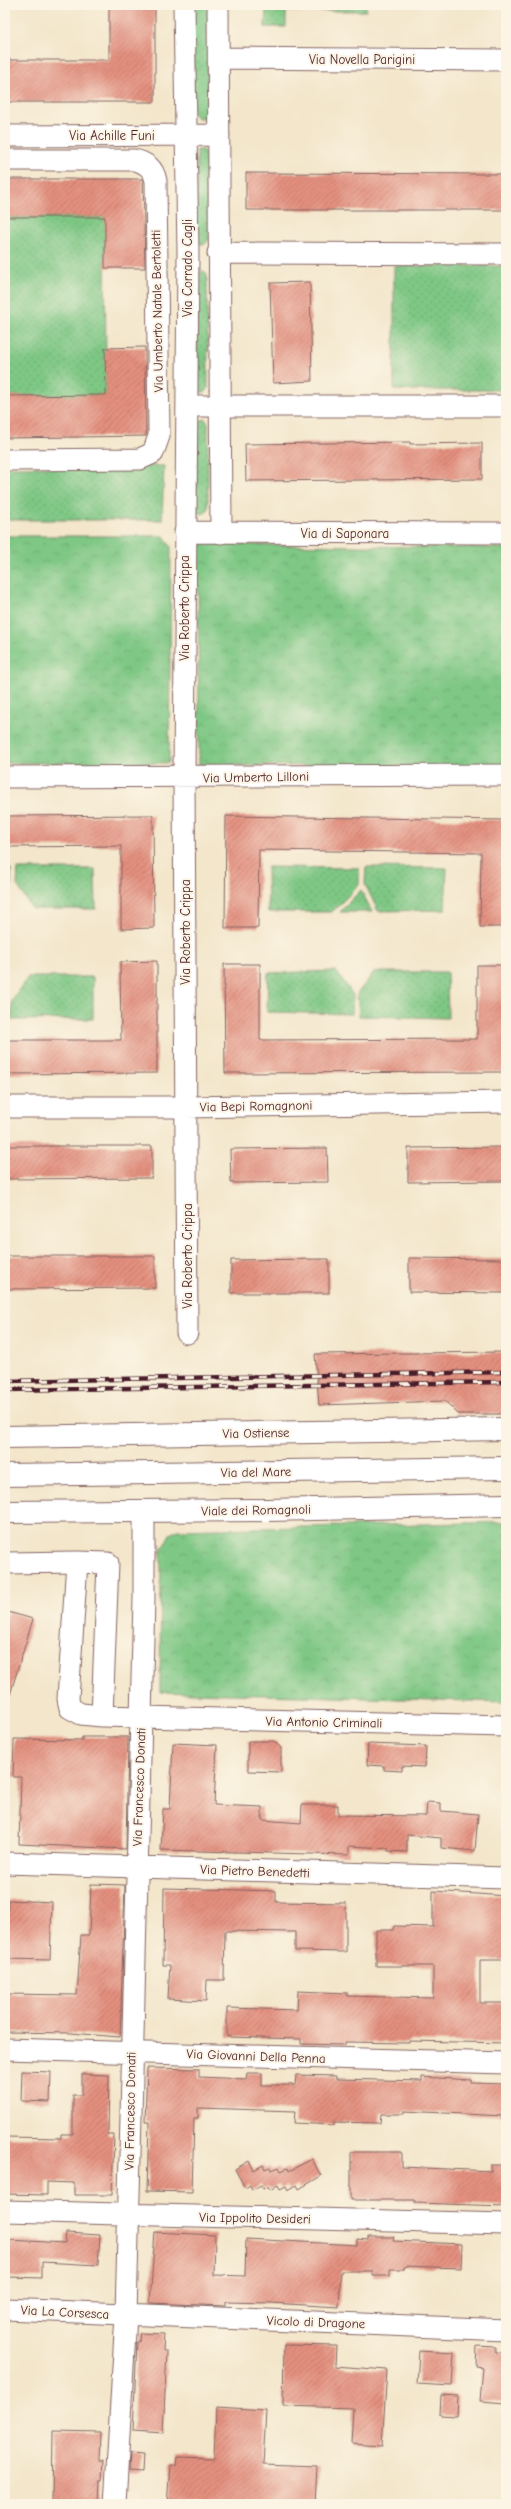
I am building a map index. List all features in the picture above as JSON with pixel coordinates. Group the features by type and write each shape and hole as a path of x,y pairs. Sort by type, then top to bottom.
{"main road":[{"name":"Via Ostiense","path":"5,1437 506,1429"},
{"name":"Via del Mare","path":"5,1476 506,1468"},
{"name":"Viale dei Romagnoli","path":"5,1512 144,1512 506,1505"}],"street":[{"name":"Via Corrado Cagli","path":"184,5 188,254 185,532"},
{"path":"218,5 218,274 222,532"},
{"name":"Via Novella Parigini","path":"219,58 506,60"},
{"name":"Via Achille Funi","path":"5,136 219,136"},
{"name":"Via Umberto Natale Bertoletti","path":"5,160 134,160 145,164 152,171 156,181 158,436 153,453 140,459 5,460"},
{"path":"188,254 206,258 218,274"},
{"path":"218,254 506,254"},
{"path":"187,406 506,406"},
{"name":"Via di Saponara","path":"185,532 506,533"},
{"name":"Via Roberto Crippa","path":"185,532 184,778 187,1333"},
{"name":"Via Umberto Lilloni","path":"5,777 184,778 506,774"},
{"name":"Via Bepi Romagnoni","path":"5,1107 186,1107 506,1102"},
{"name":"Via Francesco Donati","path":"115,2504 126,2315 136,1868 142,1718 144,1512"},
{"name":"Via Francesco Donati","path":"77,1562 68,1699 70,1708 75,1712 102,1716 142,1718"},
{"path":"5,1563 108,1563 102,1716"},
{"name":"Via Antonio Criminali","path":"142,1718 506,1726"},
{"name":"Via Pietro Benedetti","path":"5,1863 506,1878"},
{"name":"Via Giovanni Della Penna","path":"5,2050 506,2063"},
{"name":"Via Ippolito Desideri","path":"5,2212 506,2224"},
{"name":"Via La Corsesca","path":"5,2309 126,2315"},
{"name":"Vicolo di Dragone","path":"126,2315 506,2330"}],"green space":[{"path":"193,5 208,5 208,112 205,118 197,118 192,111"},
{"path":"266,5 366,5 366,11 286,11 286,27 265,27"},
{"path":"197,150 202,150 207,154 209,240 205,244 200,244 195,241"},
{"path":"5,217 105,217 106,395 5,396"},
{"path":"394,266 506,266 506,390 394,390"},
{"path":"204,271 207,275 208,388 206,392 200,392 197,390 198,272"},
{"path":"205,419 208,423 208,509 205,513 200,514 196,511 194,426 198,421"},
{"path":"164,466 162,520 5,520 5,467"},
{"path":"5,536 164,536 171,547 169,763 5,763"},
{"path":"198,544 506,548 506,767 199,765"},
{"path":"267,867 359,868 359,885 332,912 268,912"},
{"path":"366,867 447,868 445,910 378,911 365,884"},
{"path":"5,869 11,869 11,886 5,896"},
{"path":"18,869 95,869 96,909 32,909 17,885"},
{"path":"361,890 372,912 340,912"},
{"path":"336,971 353,995 352,1014 267,1012 268,973"},
{"path":"374,972 447,972 448,1018 359,1016 357,994"},
{"path":"28,977 93,977 93,1019 12,1020 12,1001"},
{"path":"506,1522 506,1702 160,1692 161,1551 170,1534 178,1530"}],"building":[{"path":"109,5 155,5 155,102 5,102 5,60 109,60"},
{"path":"246,173 506,174 506,210 246,210"},
{"path":"5,179 143,179 145,268 105,268 105,217 5,217"},
{"path":"310,282 312,381 273,383 270,283"},
{"path":"145,347 146,436 5,438 5,396 106,395 105,348"},
{"path":"410,442 410,444 482,443 482,479 246,481 245,444"},
{"path":"153,815 154,928 121,929 121,846 5,847 5,816"},
{"path":"226,816 506,820 506,927 480,927 481,853 259,850 258,928 225,928"},
{"path":"157,961 157,1073 5,1074 5,1040 121,1040 120,962"},
{"path":"224,964 260,964 260,1040 477,1039 477,965 506,965 506,1072 225,1073"},
{"path":"5,1146 152,1146 152,1178 5,1179"},
{"path":"506,1147 506,1181 408,1182 408,1148"},
{"path":"327,1148 328,1182 231,1183 230,1149"},
{"path":"5,1256 155,1256 155,1288 5,1289"},
{"path":"409,1258 506,1259 506,1293 409,1292"},
{"path":"329,1259 329,1293 231,1293 231,1260"},
{"path":"506,1352 506,1414 458,1414 445,1401 319,1405 315,1354"},
{"path":"8,1612 33,1619 9,1698 5,1697 5,1621"},
{"path":"82,1737 128,1737 126,1849 19,1844 21,1777 13,1777 14,1739 82,1740"},
{"path":"248,1741 274,1741 281,1748 281,1772 248,1771"},
{"path":"173,1743 217,1745 214,1805 262,1807 262,1820 301,1823 302,1805 338,1805 338,1815 426,1816 427,1802 441,1803 441,1811 478,1814 475,1851 441,1848 441,1838 407,1835 407,1852 388,1851 388,1848 349,1846 349,1855 161,1850 163,1809 170,1809"},
{"path":"368,1744 426,1746 425,1767 402,1766 402,1771 384,1770 384,1766 367,1765"},
{"path":"91,1884 125,1885 120,2037 71,2033 5,2032 5,1994 77,1995 81,1935 89,1935"},
{"path":"164,1888 276,1891 276,1902 346,1903 346,1952 295,1951 295,1932 225,1931 224,1980 207,1980 206,2001 168,1999 170,1965 163,1965"},
{"path":"433,1891 506,1896 506,1960 480,1960 480,2003 506,2003 506,2043 409,2041 409,2043 345,2042 345,2045 301,2044 301,2039 227,2037 227,2008 297,2010 298,1991 347,1993 347,1996 433,1998 433,1966 376,1966 376,1930 393,1930 394,1926 433,1927"},
{"path":"8,1900 52,1902 50,1960 6,1959"},
{"path":"147,2068 199,2069 199,2077 246,2079 247,2073 262,2073 262,2085 295,2085 296,2075 336,2076 336,2079 422,2081 422,2077 471,2080 471,2083 506,2084 506,2112 504,2116 404,2111 404,2114 381,2114 380,2123 334,2122 334,2125 294,2123 295,2111 198,2108 198,2118 194,2118 192,2192 147,2191 149,2122 145,2122"},
{"path":"22,2071 51,2072 50,2102 21,2101"},
{"path":"82,2074 109,2075 108,2135 114,2135 112,2195 74,2195 74,2183 47,2182 47,2195 5,2194 5,2137 61,2138 61,2134 73,2134 73,2095 82,2095"},
{"path":"351,2152 402,2152 402,2167 491,2171 491,2165 506,2165 506,2206 415,2203 415,2200 351,2200"},
{"path":"312,2159 321,2176 299,2189 297,2185 288,2190 286,2186 280,2189 278,2185 270,2190 268,2186 263,2189 261,2185 252,2190 250,2185 245,2188 235,2169 249,2161 254,2170 263,2165 265,2169 270,2167 272,2170 279,2167 281,2171 288,2168 289,2171"},
{"path":"155,2232 215,2235 214,2275 245,2276 246,2239 357,2245 357,2239 368,2240 368,2237 394,2237 393,2241 462,2244 461,2268 405,2266 404,2269 390,2269 390,2276 373,2276 373,2271 341,2271 339,2307 225,2302 225,2306 150,2303"},
{"path":"66,2233 100,2235 98,2265 42,2262 42,2278 8,2277 9,2240 65,2243"},
{"path":"140,2333 164,2334 163,2351 167,2351 163,2433 133,2431 137,2342 139,2342"},
{"path":"284,2345 336,2346 335,2366 387,2370 382,2446 351,2444 353,2408 283,2406"},
{"path":"477,2346 496,2347 496,2352 506,2353 506,2403 480,2401 483,2367 476,2366"},
{"path":"419,2351 454,2353 452,2386 417,2384"},
{"path":"441,2395 458,2396 457,2416 440,2415"},
{"path":"216,2408 266,2411 263,2464 317,2466 315,2504 167,2504 170,2466 176,2466 177,2457 214,2458"},
{"path":"53,2431 100,2432 99,2461 103,2461 102,2480 99,2480 98,2504 52,2504"},
{"path":"130,2453 143,2454 142,2472 129,2471"}],"railway":[{"path":"5,1381 506,1372"},
{"path":"5,1390 506,1382"}]}
